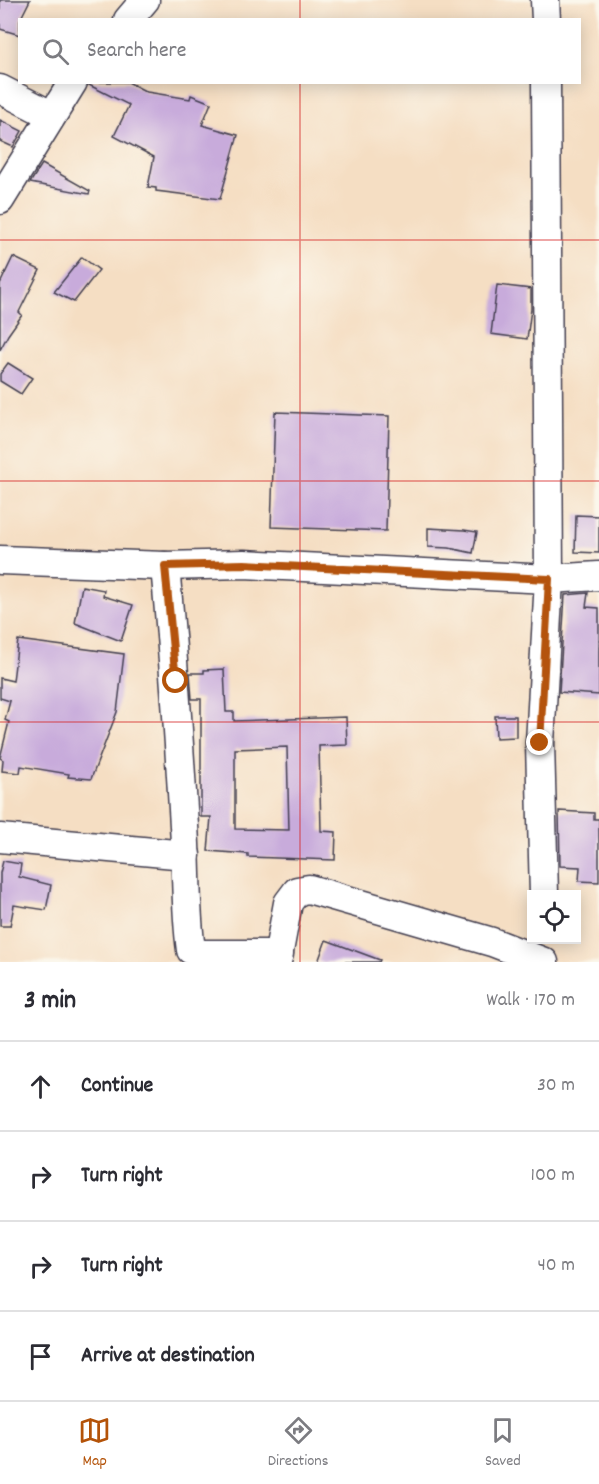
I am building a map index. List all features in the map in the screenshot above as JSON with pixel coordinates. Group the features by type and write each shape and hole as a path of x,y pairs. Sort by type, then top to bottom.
{"street":[{"path":"130,18 145,0"},
{"path":"546,0 546,18"},
{"path":"0,200 72,84"},
{"path":"544,890 540,743 549,579 546,84"},
{"path":"0,89 51,115"},
{"path":"0,560 165,566 244,564 549,579 599,576"},
{"path":"165,566 176,681 188,933 191,950 202,954 278,958 288,903 297,891 309,889 489,952 545,962 545,944"},
{"path":"0,838 186,855"}],"building":[{"path":"0,0 30,0 21,18 18,18 18,34 0,29"},
{"path":"132,84 147,92 190,99 191,95 211,103 202,125 238,135 220,199 156,191 156,188 148,187 154,157 114,136 129,105 89,85"},
{"path":"0,120 22,131 13,147 0,141"},
{"path":"42,164 90,191 89,194 30,183"},
{"path":"13,257 40,270 19,312 22,315 0,350 0,284"},
{"path":"82,257 99,270 74,302 54,292"},
{"path":"497,285 531,289 527,339 491,334"},
{"path":"8,363 32,378 21,394 0,381 0,374"},
{"path":"275,412 389,416 386,531 271,527"},
{"path":"576,515 599,516 599,553 575,552"},
{"path":"428,528 477,532 473,553 428,547"},
{"path":"82,586 104,590 103,596 133,605 121,641 75,623"},
{"path":"588,593 586,607 599,608 599,695 559,692 565,595"},
{"path":"18,640 124,654 117,712 91,779 68,777 69,774 21,766 20,773 2,771 3,760 0,758 9,722 5,720 10,701 0,698 0,678 13,681"},
{"path":"224,669 226,712 234,712 234,721 346,717 347,745 319,746 321,831 336,832 335,860 248,857 248,854 208,851 211,817 201,817 201,699 192,699 190,673 204,673 204,670","holes":["287,747 289,830 235,829 235,749"]},
{"path":"495,716 516,716 516,737 496,738"},
{"path":"559,811 594,813 594,819 599,819 599,882 579,881 580,867 560,866"},
{"path":"3,861 21,864 19,877 51,885 46,910 14,905 10,926 0,926 0,873"},
{"path":"326,940 380,960 379,962 318,962"}],"route":[{"path":"176,681 165,566 244,564 549,579 540,743"}]}
